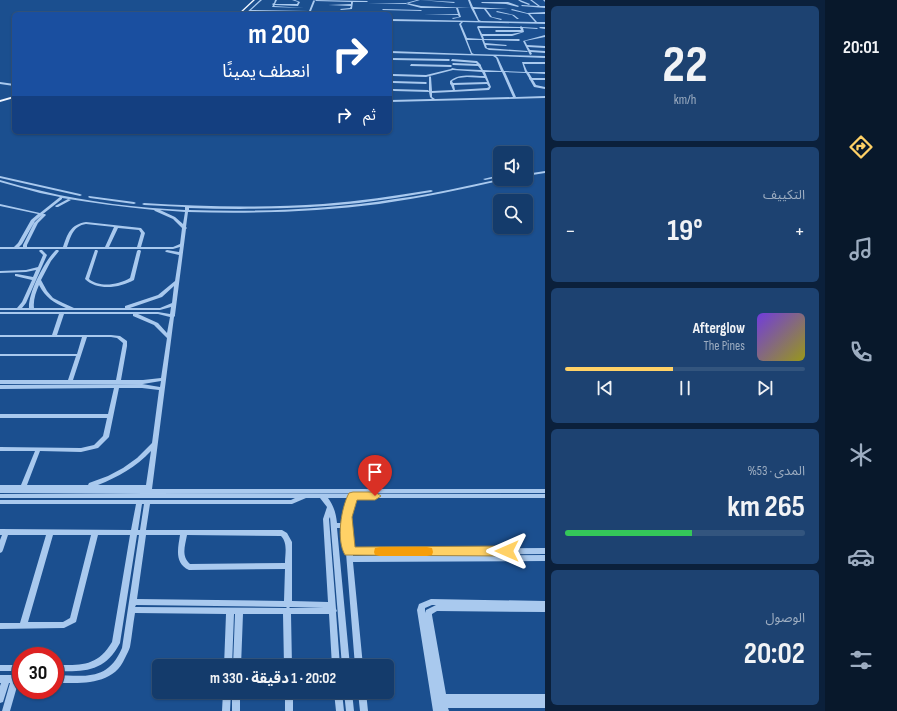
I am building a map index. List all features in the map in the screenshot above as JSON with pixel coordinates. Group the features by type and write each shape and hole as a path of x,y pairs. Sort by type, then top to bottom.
{"main road":[{"path":"241,12 254,0"},
{"path":"245,12 260,0"},
{"path":"0,97 12,94"},
{"path":"0,101 12,98"}],"street":[{"path":"251,11 260,0"},
{"path":"273,4 276,0"},
{"path":"293,0 299,2 297,8"},
{"path":"315,1 368,1 395,3 407,3 421,0 442,2 454,1 460,18 396,20"},
{"path":"468,0 474,14 478,20 482,22"},
{"path":"488,0 506,0 509,3 520,6"},
{"path":"519,0 523,3 535,4"},
{"path":"530,0 540,7"},
{"path":"315,1 352,2"},
{"path":"312,12 315,1"},
{"path":"367,12 368,1"},
{"path":"481,1 545,8"},
{"path":"481,1 489,16 496,19 518,19 545,24"},
{"path":"329,9 330,2"},
{"path":"273,4 272,6 274,7 349,9 352,8 352,2"},
{"path":"329,5 352,2"},
{"path":"382,2 407,3 423,8 436,9 509,9 520,6"},
{"path":"382,2 383,12 396,10 409,11 423,8 457,9"},
{"path":"442,2 444,8"},
{"path":"395,3 396,10"},
{"path":"495,3 498,9"},
{"path":"273,4 298,5"},
{"path":"423,8 425,14 424,19"},
{"path":"423,8 424,19"},
{"path":"436,9 437,15"},
{"path":"485,9 509,9 527,13 545,14"},
{"path":"509,9 527,14 534,21"},
{"path":"251,11 282,12"},
{"path":"392,13 409,14 409,11"},
{"path":"487,12 503,12 516,16 518,19"},
{"path":"527,13 544,35"},
{"path":"425,14 459,15"},
{"path":"474,14 476,20 474,22"},
{"path":"489,16 516,16"},
{"path":"392,17 424,19 428,21 494,23"},
{"path":"534,21 545,17"},
{"path":"392,20 494,23 545,20"},
{"path":"454,22 457,24 466,39 467,54"},
{"path":"462,22 460,24 467,46 474,55"},
{"path":"544,35 544,30 539,28 478,27 486,48 490,50 545,52"},
{"path":"494,27 498,35"},
{"path":"521,27 523,32"},
{"path":"496,31 523,32"},
{"path":"481,35 516,35 523,32"},
{"path":"483,39 521,41 544,35"},
{"path":"466,39 521,41 527,46 545,47"},
{"path":"504,40 510,51"},
{"path":"521,41 532,56"},
{"path":"485,44 506,45"},
{"path":"527,46 528,51"},
{"path":"392,53 532,56"},
{"path":"420,53 545,57"},
{"path":"446,55 453,68"},
{"path":"450,60 452,55"},
{"path":"493,56 501,65 517,98"},
{"path":"500,56 501,65"},
{"path":"392,59 478,62 490,88 408,92 393,90 392,82 407,82 428,85"},
{"path":"410,59 412,75"},
{"path":"545,63 532,62 522,64 536,87 545,88"},
{"path":"532,62 538,72"},
{"path":"411,65 482,71 545,73"},
{"path":"392,75 427,77 453,68 480,65"},
{"path":"526,72 545,73"},
{"path":"406,76 412,75 427,77"},
{"path":"427,77 429,91 434,100"},
{"path":"454,90 451,84 452,79 461,77 485,77"},
{"path":"530,79 545,79"},
{"path":"0,82 12,84"},
{"path":"407,82 408,92"},
{"path":"451,84 488,83"},
{"path":"424,101 428,96 429,91"},
{"path":"424,101 545,98"},
{"path":"392,102 545,98"},
{"path":"533,170 545,168"},
{"path":"533,174 545,172"},
{"path":"0,177 50,190 89,197 186,210"},
{"path":"0,184 61,201 69,200 156,210 186,210 291,207 359,202 422,193 493,178"},
{"path":"0,181 38,191 120,205 186,210"},
{"path":"212,209 282,211 361,205 419,197 493,181"},
{"path":"15,248 19,245 30,224 39,215 61,201"},
{"path":"25,248 25,245 38,221 61,201"},
{"path":"0,207 39,215"},
{"path":"156,210 174,218 185,228"},
{"path":"64,679 100,677 113,671 122,660 126,648 178,280 186,210"},
{"path":"65,248 72,230 77,224 86,223 142,230 143,233 132,278 125,283 115,285 94,284 87,279 96,251"},
{"path":"106,248 118,226"},
{"path":"0,249 170,249 182,245"},
{"path":"0,249 43,252 139,249"},
{"path":"170,249 181,254"},
{"path":"31,307 40,281 52,254 57,251"},
{"path":"43,252 52,254"},
{"path":"17,309 23,305 39,268 43,252"},
{"path":"0,275 28,273 39,268"},
{"path":"0,272 28,273 34,278"},
{"path":"120,309 144,303 160,296 178,280"},
{"path":"40,281 43,292 52,300 79,309"},
{"path":"0,313 130,313 161,311 174,304"},
{"path":"23,305 31,307"},
{"path":"0,309 31,307 120,309 161,311 173,316"},
{"path":"54,336 62,313"},
{"path":"130,313 156,324 170,338"},
{"path":"0,336 113,336 124,340 125,346 106,437 96,446 84,450 0,449"},
{"path":"70,382 85,336"},
{"path":"0,356 79,355"},
{"path":"0,386 117,384 148,382 164,379"},
{"path":"0,382 117,384 147,386 162,389"},
{"path":"0,416 110,416"},
{"path":"87,486 115,476 130,467 139,461 154,444"},
{"path":"23,486 38,450"},
{"path":"0,487 87,486 148,494"},
{"path":"0,496 545,490"},
{"path":"0,491 148,494 292,502 305,496 545,496"},
{"path":"64,668 92,666 103,661 111,653 116,643 139,502 148,494"},
{"path":"322,496 330,507 334,526 345,659"},
{"path":"353,496 347,510 347,525 359,659"},
{"path":"0,502 139,502"},
{"path":"330,507 326,519 336,659"},
{"path":"334,526 347,525"},
{"path":"0,550 3,532 282,533 288,538 288,659"},
{"path":"23,626 50,533"},
{"path":"0,626 64,626 73,620 95,533"},
{"path":"184,533 180,556 182,562 189,567 289,566"},
{"path":"349,555 545,551"},
{"path":"349,555 545,558"},
{"path":"437,711 421,610 422,606 431,602 545,604"},
{"path":"133,606 332,608"},
{"path":"133,606 230,611 288,608"},
{"path":"444,704 428,615 429,612 436,608 545,609"},
{"path":"228,659 230,611"},
{"path":"237,659 239,611"},
{"path":"0,668 12,668"},
{"path":"0,699 3,679"},
{"path":"6,711 12,695"},
{"path":"444,704 545,698"},
{"path":"226,711 227,699"},
{"path":"236,699 236,711"},
{"path":"289,699 289,711"},
{"path":"339,699 340,711"},
{"path":"349,699 350,711"},
{"path":"363,699 364,711"},
{"path":"444,704 545,704"}],"slow traffic":[{"path":"380,552 427,552"}],"route":[{"path":"375,496 353,496 347,510 346,517 349,552 507,551"}]}
